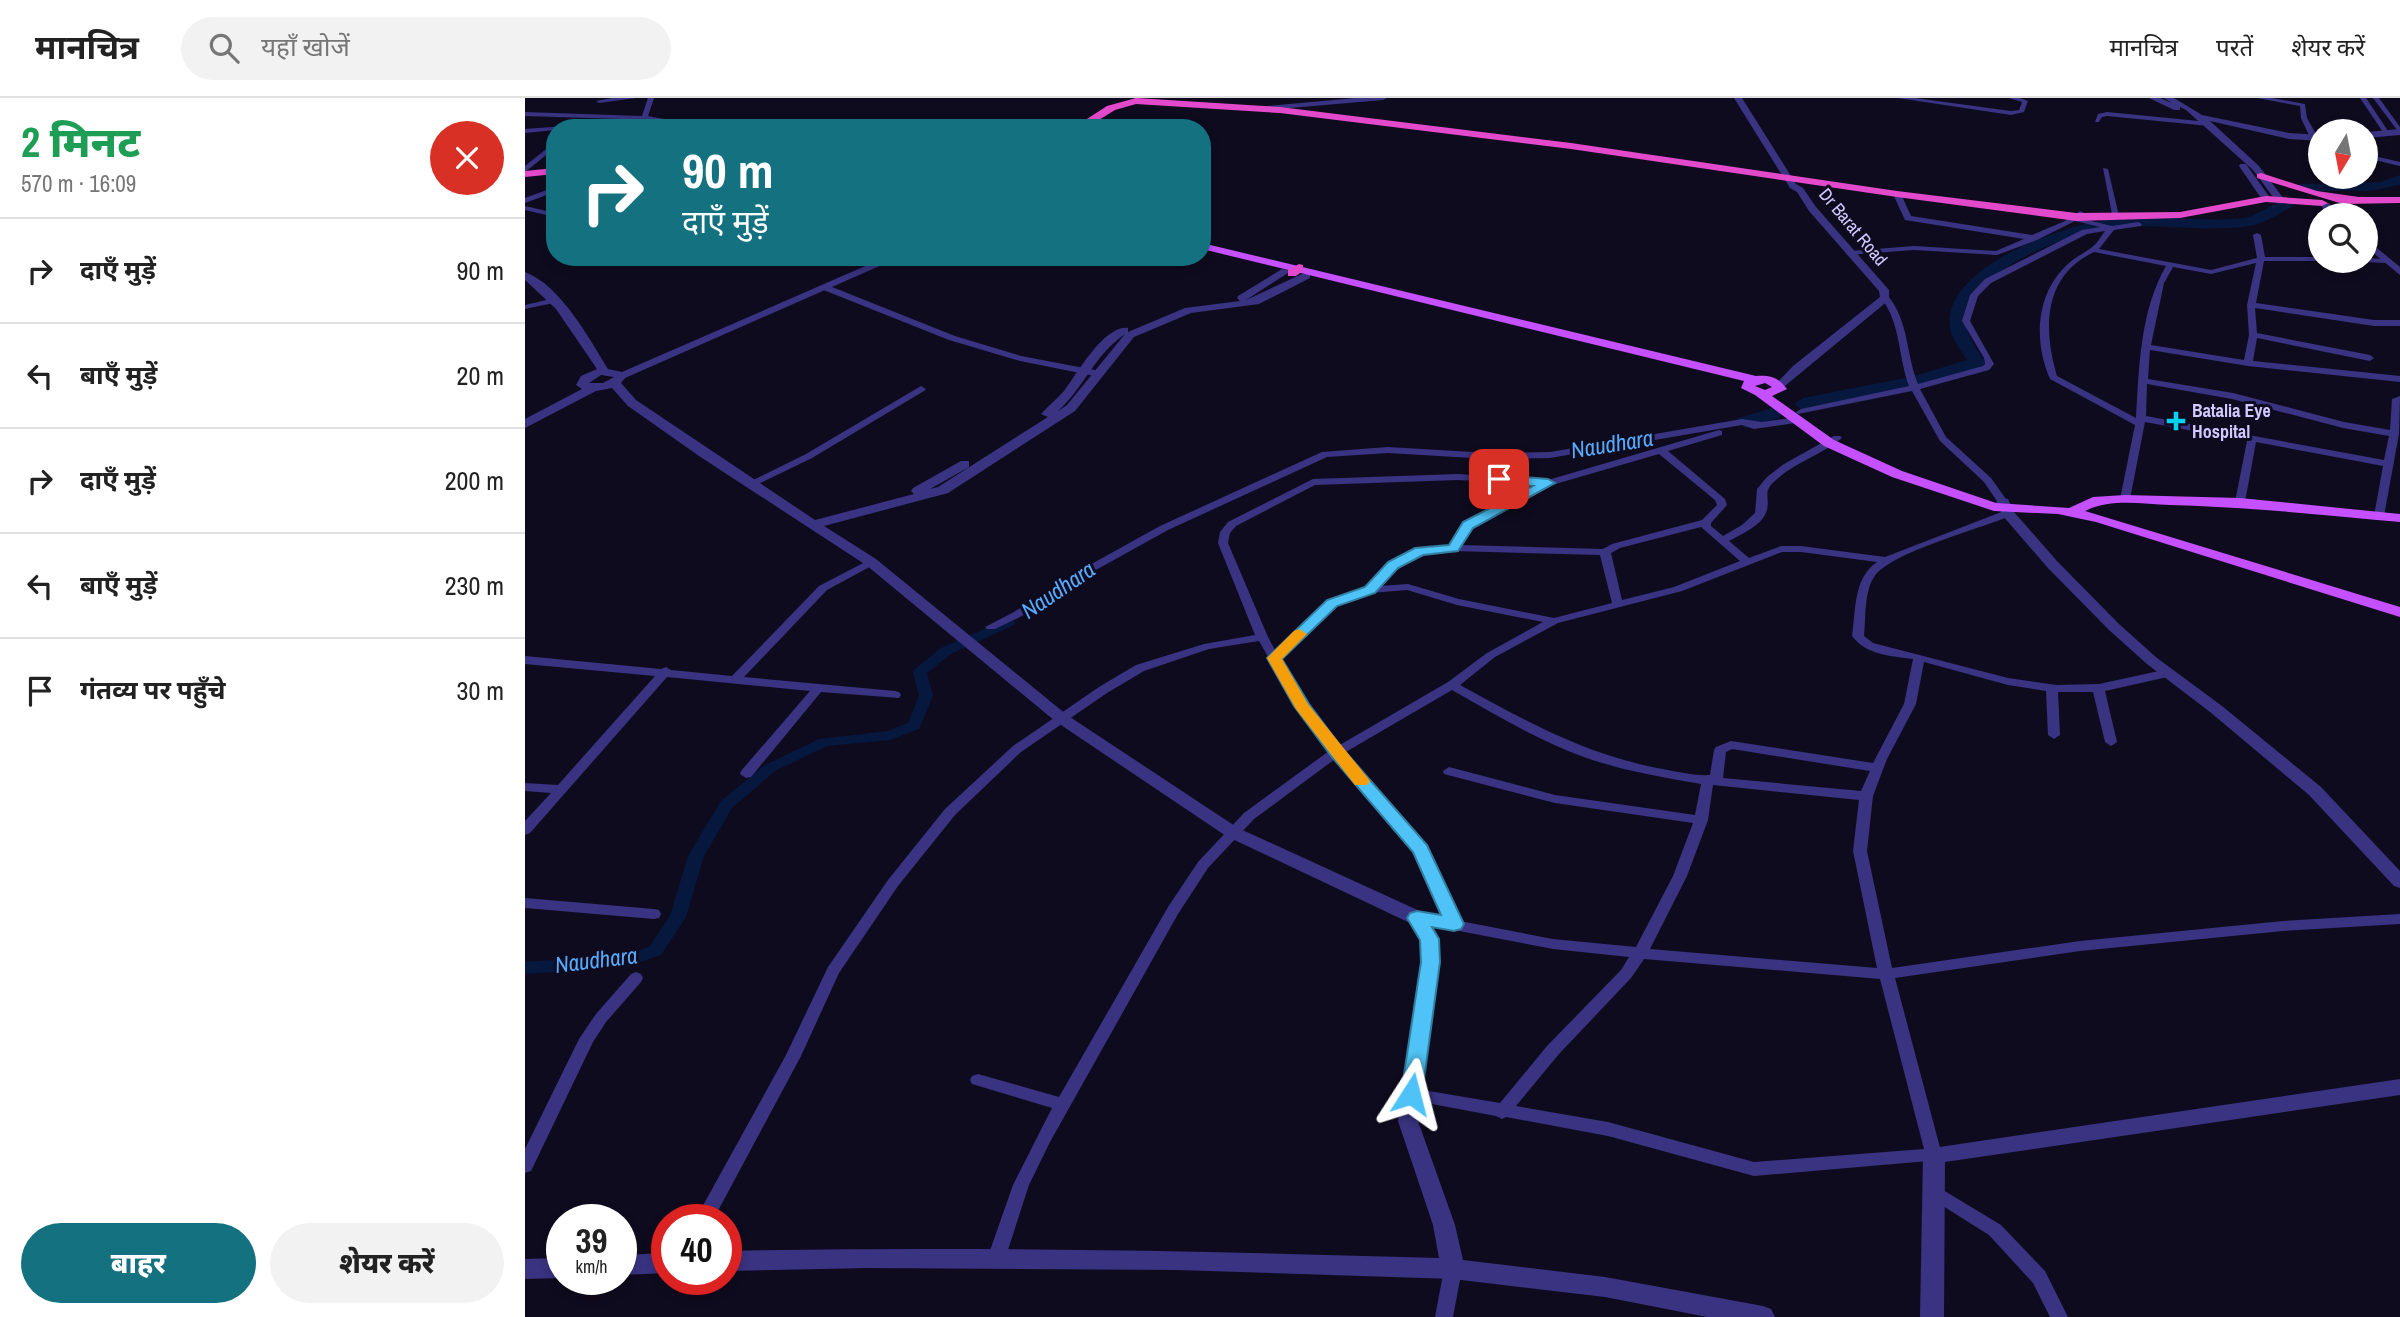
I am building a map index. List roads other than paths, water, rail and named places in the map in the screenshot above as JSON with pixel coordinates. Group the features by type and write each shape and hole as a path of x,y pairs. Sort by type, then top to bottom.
{"highway":[{"path":"1161,98 1408,125 1795,182 2076,216 2159,212 2269,196 2313,203"},
{"path":"1082,119 1103,106 1131,99 1261,108"},
{"path":"1092,119 1131,99"},
{"path":"526,174 546,172"},
{"path":"2261,176 2315,194 2356,200 2400,202"},
{"path":"1860,188 2076,216 2128,218 2180,215 2269,196"},
{"path":"2344,203 2356,200"},
{"path":"2378,203 2400,202"}],"main road":[{"path":"1211,248 1296,272"},
{"path":"1211,253 1779,389 1800,416"},
{"path":"1757,385 1833,441 1897,474 2005,508 2076,510 2400,612"},
{"path":"2076,510 2093,501 2125,499 2240,502 2400,518"}],"street":[{"path":"599,101 633,98"},
{"path":"644,118 651,98"},
{"path":"1261,108 1384,98"},
{"name":"Dr Barat Road","path":"1738,98 1795,182"},
{"name":"Dr Barat Road","path":"1745,98 1812,209 1884,290 1885,298 1797,368 1779,389"},
{"path":"1901,98 1939,101 2011,113 2022,111 2025,101 2012,98"},
{"path":"2153,98 2201,118"},
{"path":"2168,98 2201,118 2261,176 2269,196"},
{"path":"2260,98 2303,105 2304,118 2308,125"},
{"path":"2363,98 2387,134"},
{"path":"2376,98 2400,132 2378,134"},
{"path":"525,114 650,119"},
{"path":"2097,121 2100,115 2107,114 2201,118 2308,139"},
{"path":"525,131 546,129"},
{"path":"526,174 546,153"},
{"path":"2378,159 2400,164"},
{"path":"526,174 546,160"},
{"path":"2244,160 2243,168 2269,196"},
{"path":"2105,169 2116,214"},
{"path":"525,201 546,193"},
{"path":"1896,194 1907,218 2034,238"},
{"path":"525,208 546,213"},
{"path":"1850,253 1914,248 1986,254 2034,238 2076,216 2112,228"},
{"path":"1453,548 1468,525 1548,483 1734,429 1762,425 1978,372 1990,364 1966,321 1974,295 1988,281 2074,237 2139,224"},
{"path":"2112,228 2094,250 2083,255 2050,288 2045,308 2045,334 2052,373 2060,382 2140,421 2252,438 2388,464"},
{"path":"2248,362 2253,335 2251,305 2261,259 2257,235"},
{"path":"2094,250 2217,272 2261,259 2308,259"},
{"path":"2378,262 2399,276"},
{"path":"2125,499 2140,421 2146,347 2160,284 2170,265"},
{"path":"613,376 859,266"},
{"path":"587,386 582,380 589,376 613,376 874,266"},
{"path":"904,499 1051,411 1112,338 1125,329 1182,306 1240,299 1296,272"},
{"path":"811,525 904,499 930,496 943,490 1071,408 1100,374 1122,342 1141,328 1189,310 1255,302 1296,272"},
{"path":"525,275 546,289 632,402 811,525 871,562 1061,718 1232,832 1417,918 1553,944 1886,974 2080,946 2283,926 2400,919"},
{"path":"824,287 952,338 1020,358 1100,374"},
{"path":"1885,298 1898,315 1905,363 1915,387 1947,446 1993,483 2005,508 2114,627 2315,791 2400,882"},
{"path":"525,307 555,300"},
{"path":"2251,305 2374,323 2400,323"},
{"path":"2253,335 2370,358"},
{"path":"2146,347 2248,362 2400,379"},
{"name":"Dr Barat Road","path":"1757,385 1797,368"},
{"path":"2143,381 2233,396 2343,425 2393,434"},
{"path":"525,415 587,386"},
{"path":"525,424 587,386"},
{"path":"750,484 809,456 921,390"},
{"path":"2379,516 2397,399 2400,399"},
{"path":"991,627 1018,614 1063,584 1164,528 1325,454 1388,450 1489,456 1550,455 1742,422 1762,425"},
{"path":"2240,502 2252,438"},
{"path":"1721,541 1758,518 1762,510 1760,495 1763,487 1777,475 1833,441"},
{"path":"1370,590 1393,565 1420,551 1453,548 1605,552 1616,546 1706,522 1723,505 1720,499 1661,450"},
{"path":"1454,924 1421,849 1336,752 1302,706 1262,637 1223,543 1225,533 1232,524 1303,485 1330,481 1458,477 1548,483"},
{"path":"2005,508 1991,522 1884,560 1868,576 1858,636 1861,642 2014,682 2052,687 2098,688 2168,673"},
{"path":"1706,522 1706,527 1746,561"},
{"path":"996,1259 1021,1185 1063,1104 1173,911 1203,865 1249,816 1336,752 1453,685 1491,655 1554,621 1678,589 1781,549 1801,549 1884,560"},
{"path":"1605,552 1618,606"},
{"path":"736,679 823,589 871,562"},
{"path":"1274,658 1332,603 1370,590 1408,587 1457,602 1554,621"},
{"path":"713,1204 793,1056 833,971 893,883 950,812 984,777 1017,749 1131,674 1166,658 1207,646 1262,637"},
{"path":"1919,657 1910,704 1877,768 1866,796 1860,851 1886,974 1934,1155 1932,1317"},
{"path":"525,660 666,671 895,695"},
{"path":"525,830 666,671"},
{"path":"1453,685 1562,743 1604,759 1649,771 1866,796"},
{"path":"746,774 819,687"},
{"path":"2052,687 2054,734"},
{"path":"2098,688 2111,742"},
{"path":"1502,1112 1553,1050 1626,974 1640,953 1680,876 1701,820 1720,750 1724,746 1877,768"},
{"path":"1449,771 1555,799 1701,820"},
{"path":"525,786 561,789"},
{"path":"525,903 654,914"},
{"path":"1417,918 1430,939 1431,962 1408,1121 1444,1225 1453,1269 1444,1317"},
{"path":"525,1166 587,1039 601,1018 636,978"},
{"path":"978,1080 1063,1104"},
{"path":"1411,1094 1608,1129 1754,1169 1934,1155 2400,1087"},
{"path":"1933,1191 1995,1230 2039,1277 2059,1317"},
{"path":"742,1261 868,1258 1178,1261 1453,1269 1605,1287 1763,1317"},
{"path":"525,1269 546,1268"}],"waterway":[{"path":"2305,187 2381,186 2400,179"},
{"path":"1920,380 1977,363 1959,330 1960,306 1970,290 1984,276 2022,254 2077,230 2112,223 2249,222 2288,203"},
{"path":"1803,404 1905,383"},
{"path":"1745,422 1772,414"},
{"name":"Naudhara","path":"525,968 626,961 655,951 678,917 696,856 726,805 770,768 824,742 890,735 914,726 926,696 920,672 946,651 1009,622"}],"place":[{"name":"Batalia Eye Hospital","path":"2176,421"}]}
